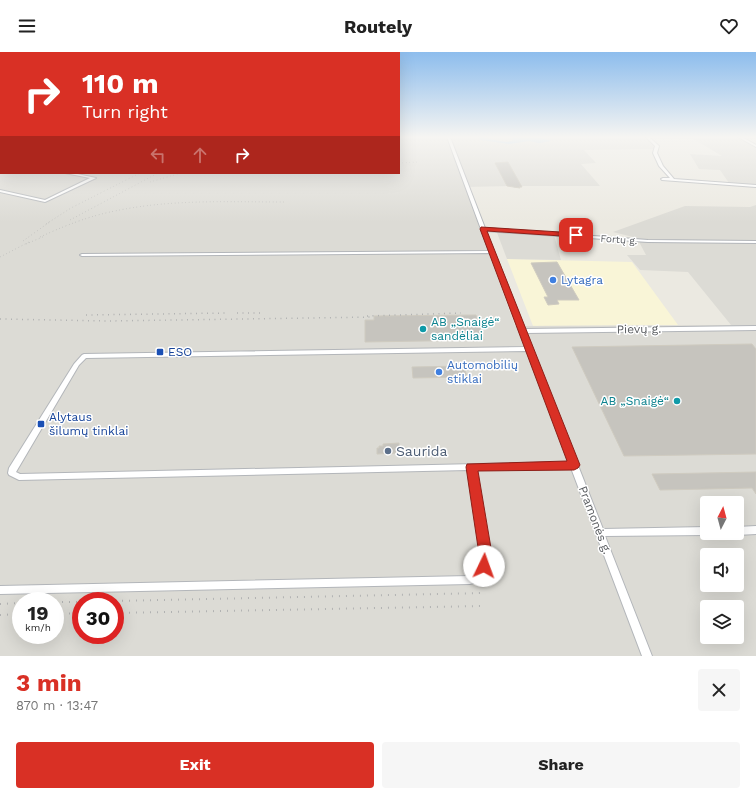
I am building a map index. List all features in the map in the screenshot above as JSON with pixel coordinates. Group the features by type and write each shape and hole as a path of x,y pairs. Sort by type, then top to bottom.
{"street":[{"name":"Pramonės g.","path":"459,165 646,656"},
{"path":"661,165 667,174 675,180"},
{"path":"0,191 45,201 94,178 72,174"},
{"path":"663,179 756,186"},
{"name":"Fortų g.","path":"483,229 660,241 756,242"},
{"path":"82,255 492,252"},
{"name":"Pievų g.","path":"523,331 756,328"},
{"path":"530,349 84,356 12,470 12,473 19,477 574,465"},
{"path":"0,590 470,580 480,576 484,566 486,554 472,467"},
{"path":"744,530 756,530"},
{"path":"600,533 700,531"}],"shaded area":[{"path":"400,165 582,165 600,186 522,186 520,188 514,188 513,186 465,187 515,326 731,325 688,272 640,270 627,255 646,255 637,238 613,232 685,206 750,207 756,205 756,656 0,656 0,174 400,174"},
{"path":"697,165 756,165 756,185 729,183 720,170 699,169"},
{"path":"496,230 554,235 561,260 507,259"},
{"path":"507,259 632,262 678,325 533,326"}],"building":[{"path":"496,165 510,165 522,187 507,186"},
{"name":"Lytagra","path":"557,262 579,300 557,300 559,304 548,305 544,297 548,297 531,263"},
{"name":"AB „Snaigė“ sandėliai","path":"476,315 484,340 365,342 365,320 374,320 374,316"},
{"name":"AB „Snaigė“","path":"752,344 756,349 756,454 624,456 572,347"},
{"name":"Automobilių stiklai","path":"464,366 467,377 413,378 412,367"},
{"name":"Saurida","path":"399,443 399,453 377,454 377,448 379,448 379,446 383,446 383,444"},
{"path":"756,472 756,494 752,488 660,490 652,474"}],"railway":[{"path":"46,224 71,208 138,174"},
{"path":"70,220 156,174"},
{"path":"150,182 178,174"},
{"path":"40,237 67,225 105,213 136,207 200,202 286,202"},
{"path":"23,241 51,221"},
{"path":"26,244 45,236"},
{"path":"0,257 29,242"},
{"path":"86,315 228,313"},
{"path":"237,313 263,313"},
{"path":"367,316 461,313"},
{"path":"0,319 108,321 373,317"},
{"path":"124,601 484,593"},
{"path":"64,602 72,602"},
{"path":"0,604 12,603"},
{"path":"124,613 484,606"},
{"path":"64,614 72,613"},
{"path":"0,615 12,614"}],"place":[{"name":"Lytagra","path":"553,280"},
{"name":"AB „Snaigė“ sandėliai","path":"423,329"},
{"name":"ESO","path":"160,352"},
{"name":"Automobilių stiklai","path":"439,372"},
{"name":"AB „Snaigė“","path":"677,401"},
{"name":"Alytaus šilumų tinklai","path":"41,424"},
{"name":"Saurida","path":"388,451"}],"route":[{"path":"484,566 486,554 472,467 574,465 483,229 576,235"}]}
